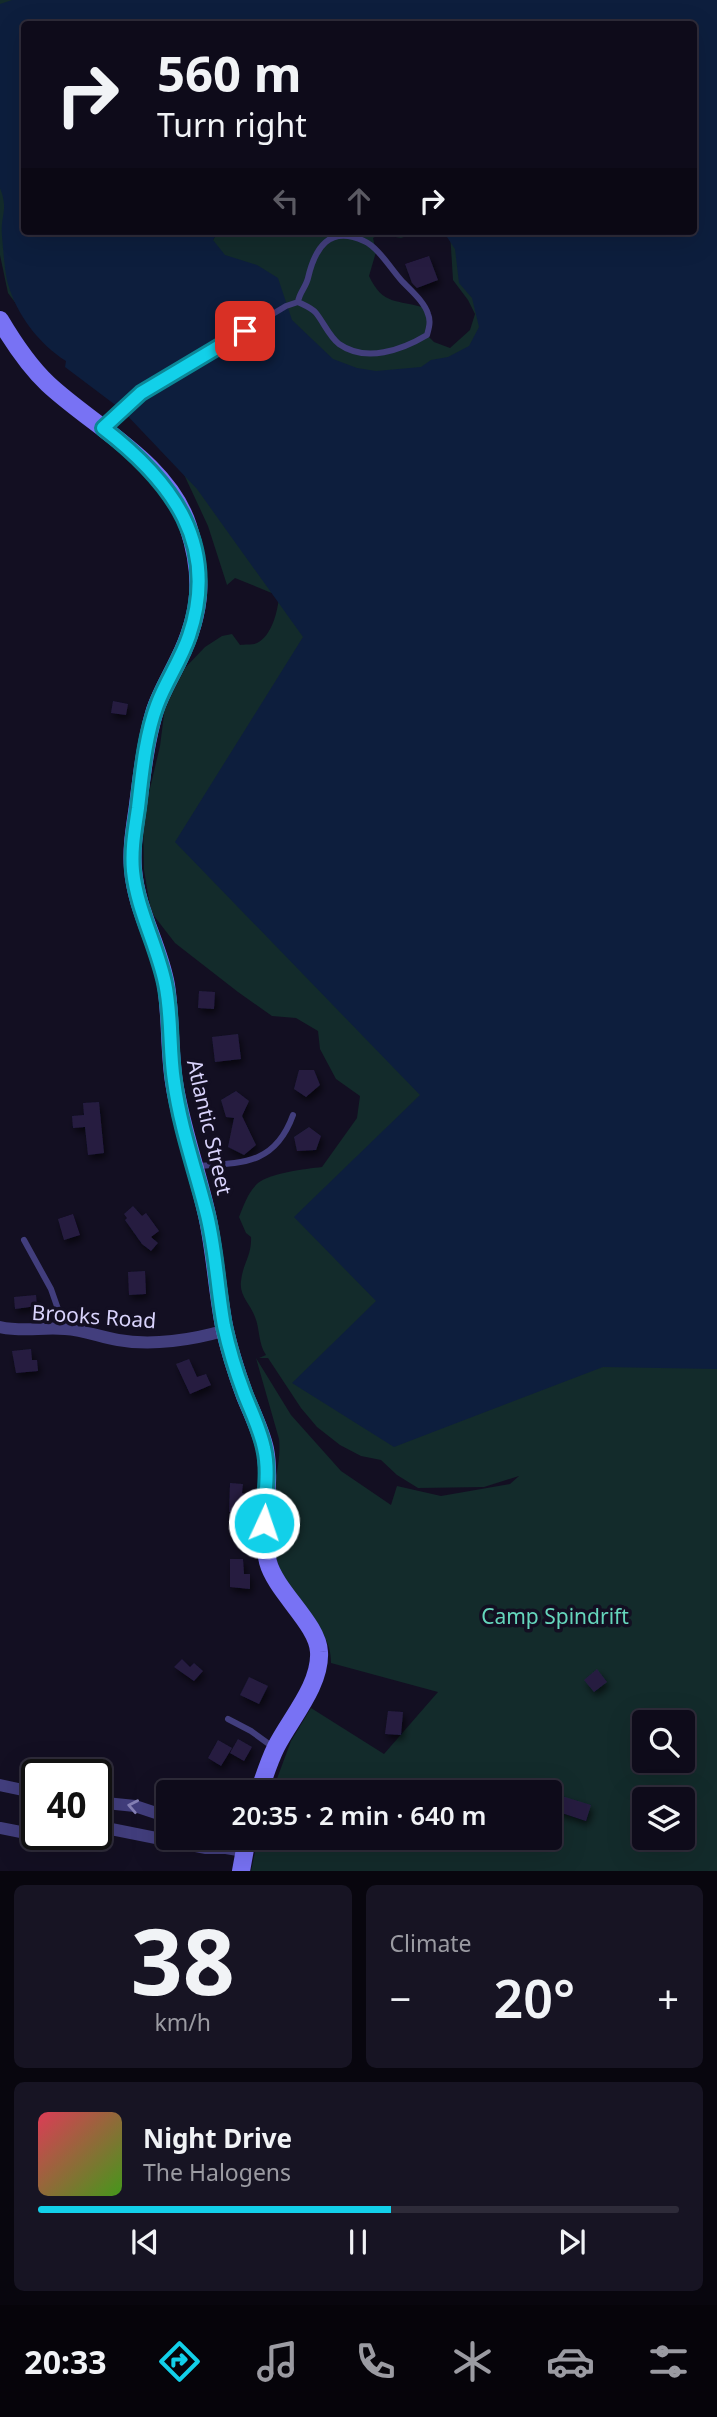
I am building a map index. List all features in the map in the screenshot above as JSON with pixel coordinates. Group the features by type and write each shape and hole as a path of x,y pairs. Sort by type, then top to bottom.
{"street":[{"name":"Atlantic Street","path":"0,320 44,381 151,469 186,520 200,569 198,605 188,639 156,707 145,754 132,837 133,871 137,893 157,949 166,986 174,1083 207,1213 226,1330 239,1379 265,1449 267,1469 264,1523 269,1565 318,1644 318,1665 310,1688 275,1749 263,1780"},
{"name":"Brooks Road","path":"0,1327 65,1329 122,1341 146,1342 210,1335 226,1330"},
{"path":"0,1785 21,1790"},
{"path":"112,1804 142,1807 156,1812"},
{"path":"0,1828 21,1832"},
{"path":"112,1829 156,1838"},
{"path":"241,1871 244,1850"}],"lane":[{"path":"103,428 141,393 286,306 298,302 315,312 339,344 362,352 387,352 403,348 427,335 430,326 425,308 376,252 365,241 341,236 318,248 298,302"},
{"path":"194,1166 240,1162 264,1154 277,1146 293,1115"},
{"path":"24,1240 51,1289 65,1329"},
{"path":"228,1719 251,1731 275,1749"}],"green space":[{"name":"Camp Spindrift","path":"0,0 717,0 717,1871 251,1871 255,1850 562,1850 562,1780 276,1780 291,1741 311,1708 384,1754 438,1692 331,1663 329,1647 323,1635 282,1574 274,1545 272,1524 279,1439 256,1358 291,1415 341,1471 391,1505 397,1486 441,1496 510,1484 519,1476 484,1487 418,1488 397,1475 381,1460 361,1456 340,1445 317,1427 268,1358 259,1358 266,1355 255,1317 241,1286 251,1237 246,1233 239,1217 258,1183 279,1174 322,1167 357,1118 360,1096 336,1079 320,1049 318,1031 296,1018 272,1016 175,943 151,912 144,870 143,818 160,746 166,699 183,670 205,647 222,636 232,634 240,645 255,644 262,640 273,622 279,596 235,578 227,585 208,526 174,453 35,329 8,293 0,255"},
{"path":"385,235 410,235 401,238"}],"water":[{"path":"12,0 717,0 717,1369 603,1367 394,1447 292,1383 376,1301 294,1217 420,1095 175,842 303,637 197,489 122,410 65,367 66,361 38,337 23,318 7,280 2,236 4,208 0,188 0,4"}],"building":[{"path":"429,256 438,280 417,288 412,283 405,264"},
{"path":"113,701 128,704 126,715 111,713"},
{"path":"199,991 215,992 214,1009 198,1008"},
{"path":"238,1034 241,1059 215,1062 212,1037"},
{"path":"299,1070 314,1070 320,1085 306,1097 294,1089"},
{"path":"236,1091 249,1101 242,1116 256,1145 244,1155 228,1147 234,1118 226,1117 221,1100"},
{"path":"99,1102 104,1153 88,1155 85,1127 73,1128 72,1116 84,1115 83,1103"},
{"path":"309,1127 321,1136 316,1150 297,1151 294,1137"},
{"path":"133,1206 142,1216 146,1213 159,1231 151,1237 158,1243 151,1251 142,1244 125,1220 127,1218 124,1214"},
{"path":"73,1214 80,1235 64,1240 58,1219"},
{"path":"145,1271 146,1294 129,1295 128,1272"},
{"path":"36,1295 37,1306 15,1309 14,1297"},
{"path":"31,1349 32,1360 37,1360 38,1371 16,1373 12,1351"},
{"path":"189,1359 197,1377 206,1374 211,1385 190,1394 176,1364"},
{"path":"230,1483 243,1484 244,1513 229,1512"},
{"path":"230,1559 243,1559 244,1574 250,1574 250,1589 230,1587"},
{"path":"182,1659 190,1667 194,1663 203,1671 194,1681 174,1667"},
{"path":"597,1669 607,1682 594,1692 584,1680"},
{"path":"249,1677 268,1686 259,1704 240,1695"},
{"path":"388,1711 403,1712 401,1735 385,1734"},
{"path":"238,1739 252,1747 244,1761 230,1753"},
{"path":"218,1740 232,1748 221,1766 208,1758"},
{"path":"562,1796 591,1805 586,1821 562,1813"}],"route":[{"path":"245,331 141,393 103,428 151,469 170,493 186,520 200,569 198,605 188,639 156,707 150,731 132,837 133,871 145,921 157,949 166,986 174,1083 187,1143 207,1213 224,1325 239,1379 265,1449 267,1469 264,1523"}]}
